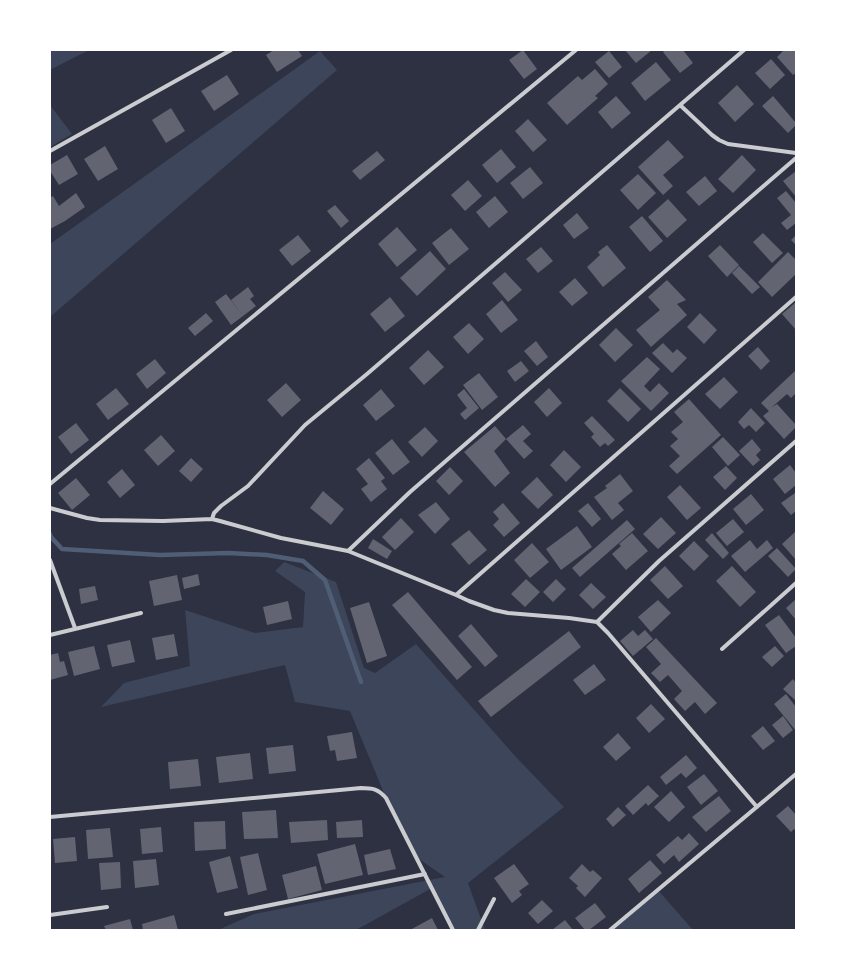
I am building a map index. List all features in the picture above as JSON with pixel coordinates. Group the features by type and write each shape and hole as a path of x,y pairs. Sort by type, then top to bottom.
{"street":[{"path":"50,151 232,50"},
{"path":"50,484 576,50"},
{"path":"212,519 214,513 248,486 305,425 744,50"},
{"path":"680,105 719,140 728,144 796,153"},
{"path":"348,551 410,492 796,158"},
{"path":"456,595 796,297"},
{"path":"597,622 659,561 796,441"},
{"path":"50,508 100,520 163,521 212,519 282,538 348,551 494,610 508,613 570,618 597,622 757,807"},
{"path":"50,560 75,628"},
{"path":"722,649 796,583"},
{"path":"50,635 141,613"},
{"path":"610,930 796,774"},
{"path":"50,817 374,788 380,791 386,798 454,930"},
{"path":"226,914 424,874"},
{"path":"478,930 494,899"},
{"path":"50,916 107,907"}],"shaded area":[{"path":"50,50 89,50 50,70"},
{"path":"320,51 337,70 50,317 50,244"},
{"path":"50,105 72,134 50,147"},
{"path":"284,562 336,582 364,668 375,673 416,644 515,756 564,807 468,883 485,930 454,930 432,888 356,930 218,930 254,914 445,877 416,857 386,798 350,711 295,702 285,665 101,707 124,683 190,666 185,610 255,633 303,627 305,592 275,571"},
{"path":"658,890 693,930 610,930"}],"building":[{"path":"274,50 298,50 302,56 277,72 266,55"},
{"path":"523,50 537,69 524,79 509,60"},
{"path":"625,50 652,50 636,63"},
{"path":"665,50 683,50 693,63 680,73 663,52"},
{"path":"784,50 796,50 796,73 793,75 777,57"},
{"path":"609,51 622,67 609,78 595,62"},
{"path":"771,59 785,75 770,89 755,73"},
{"path":"656,62 671,80 645,101 631,83"},
{"path":"595,69 608,84 595,96 598,98 567,125 547,103 578,76 582,80"},
{"path":"227,75 239,94 214,111 201,91"},
{"path":"737,85 754,104 735,122 718,103"},
{"path":"616,96 631,113 612,129 598,112"},
{"path":"773,96 796,123 796,125 788,133 762,106"},
{"path":"171,108 185,131 166,143 152,120"},
{"path":"528,119 547,140 533,152 515,131"},
{"path":"668,140 684,157 663,175 673,186 663,195 638,167"},
{"path":"105,146 118,169 98,181 84,159"},
{"path":"501,149 516,167 497,183 482,165"},
{"path":"377,151 385,160 360,180 352,171"},
{"path":"67,155 78,174 59,185 50,171 50,165"},
{"path":"742,155 756,170 733,193 718,179"},
{"path":"530,167 543,183 523,199 510,183"},
{"path":"796,171 796,197 783,181"},
{"path":"638,174 656,193 638,210 620,190"},
{"path":"705,176 717,191 699,206 686,192"},
{"path":"468,180 482,196 465,211 451,195"},
{"path":"786,191 796,203 796,223 787,230 781,223 791,215 777,198"},
{"path":"76,193 85,207 65,221 50,229 50,198 53,196 59,206"},
{"path":"495,196 508,212 489,228 476,212"},
{"path":"668,199 687,220 667,238 648,217"},
{"path":"335,205 349,221 341,228 327,211"},
{"path":"577,213 589,228 574,239 563,225"},
{"path":"642,216 663,241 650,252 629,227"},
{"path":"397,227 417,250 397,267 378,244"},
{"path":"451,228 469,249 449,265 432,243"},
{"path":"763,233 783,253 772,263 753,242"},
{"path":"298,235 311,251 292,266 279,250"},
{"path":"796,235 796,245 791,240"},
{"path":"607,245 626,268 603,287 587,267 600,255 598,252"},
{"path":"720,245 739,265 727,277 708,256"},
{"path":"541,247 553,261 538,273 526,259"},
{"path":"430,251 446,269 417,296 400,278"},
{"path":"788,252 796,260 796,274 772,297 758,282"},
{"path":"739,266 760,287 752,294 732,273"},
{"path":"505,272 522,290 508,302 492,283"},
{"path":"575,278 588,293 572,306 559,292"},
{"path":"667,280 686,300 677,304 687,315 651,347 636,330 660,310 648,297"},
{"path":"248,287 254,296 250,299 256,306 243,316 231,300"},
{"path":"226,294 243,316 231,325 215,302"},
{"path":"390,297 405,316 385,332 370,314"},
{"path":"502,300 518,320 501,333 486,314"},
{"path":"796,302 796,330 782,314"},
{"path":"206,313 213,321 195,336 188,328"},
{"path":"700,313 717,330 704,344 687,327"},
{"path":"469,323 484,339 468,354 453,337"},
{"path":"616,328 633,345 615,362 599,345"},
{"path":"536,341 548,357 537,366 524,351"},
{"path":"663,343 673,353 677,349 687,358 672,373 652,353"},
{"path":"758,347 770,361 761,370 748,356"},
{"path":"428,350 444,367 424,385 409,368"},
{"path":"647,357 660,369 644,386 650,392 659,383 669,393 651,411 621,381"},
{"path":"155,359 166,373 147,389 136,374"},
{"path":"521,361 529,371 515,382 507,371"},
{"path":"796,370 796,393 791,398 787,394 771,408 777,404 796,425 796,427 784,439 763,416 769,411 761,403"},
{"path":"479,373 498,397 482,410 463,385"},
{"path":"724,377 738,392 720,409 705,394"},
{"path":"286,383 301,400 282,417 267,400"},
{"path":"116,388 129,404 108,420 96,404"},
{"path":"549,388 562,403 547,417 534,402"},
{"path":"620,388 641,409 628,422 607,401"},
{"path":"381,389 395,406 376,421 363,405"},
{"path":"464,389 479,408 465,420 460,414 467,408 457,395"},
{"path":"689,399 721,435 677,474 669,466 680,456 670,446 678,439 671,432 683,422 674,412"},
{"path":"751,408 765,423 756,432 749,425 744,429 738,422"},
{"path":"592,416 615,440 608,446 605,443 600,447 591,437 594,434 584,423"},
{"path":"76,423 89,440 71,454 58,437"},
{"path":"523,425 531,434 523,441 533,451 524,459 506,439"},
{"path":"495,426 506,439 494,451 510,473 495,487 464,452"},
{"path":"425,427 438,441 422,457 408,442"},
{"path":"161,435 175,451 158,466 144,450"},
{"path":"723,437 740,455 728,466 712,447"},
{"path":"392,439 410,462 393,475 375,453"},
{"path":"752,439 761,450 756,455 760,460 753,466 739,451"},
{"path":"564,450 581,467 566,482 550,465"},
{"path":"191,458 203,469 191,482 179,471"},
{"path":"369,458 385,478 381,481 387,489 371,502 361,489 368,484 356,469"},
{"path":"790,465 796,473 796,485 785,494 773,479"},
{"path":"726,466 737,478 725,490 713,477"},
{"path":"450,467 463,481 449,495 436,481"},
{"path":"122,469 135,485 120,498 107,482"},
{"path":"620,474 633,491 618,503 624,510 612,520 594,497 607,488 605,486"},
{"path":"537,477 553,495 538,509 521,492"},
{"path":"76,478 90,495 72,510 58,493"},
{"path":"680,485 701,508 687,520 667,497"},
{"path":"323,491 344,509 331,525 310,508"},
{"path":"795,493 796,511 791,515 781,503"},
{"path":"751,494 764,510 746,525 733,509"},
{"path":"436,502 450,519 435,534 418,515"},
{"path":"503,503 520,523 504,537 493,525 499,519 493,512"},
{"path":"588,503 601,519 592,527 578,511"},
{"path":"661,517 676,533 658,549 643,534"},
{"path":"401,518 414,532 395,550 382,537"},
{"path":"733,519 744,532 727,546 716,533"},
{"path":"627,520 635,529 580,577 572,568"},
{"path":"577,526 592,547 561,570 546,549"},
{"path":"469,530 487,550 469,565 451,544"},
{"path":"795,532 796,533 796,560 782,544"},
{"path":"632,533 648,551 626,570 612,554 621,546 619,544"},
{"path":"712,533 729,553 723,559 705,540"},
{"path":"373,539 392,551 387,559 368,548"},
{"path":"750,540 757,549 767,540 773,548 745,572 731,556"},
{"path":"694,541 709,556 694,571 679,556"},
{"path":"532,543 549,562 530,578 514,560"},
{"path":"777,548 796,569 788,577 768,556"},
{"path":"665,566 683,586 668,599 650,580"},
{"path":"732,566 756,592 740,607 716,581"},
{"path":"198,574 200,585 184,589 182,578"},
{"path":"177,575 182,600 154,606 149,581"},
{"path":"526,579 540,592 525,607 511,594"},
{"path":"556,579 566,589 553,602 543,592"},
{"path":"591,583 606,597 593,609 579,595"},
{"path":"95,586 98,600 81,604 79,589"},
{"path":"408,592 472,667 457,680 392,605"},
{"path":"796,599 796,620 786,608"},
{"path":"658,600 671,613 651,632 638,617"},
{"path":"288,601 292,619 267,625 263,607"},
{"path":"369,602 387,656 367,663 350,608"},
{"path":"779,615 796,638 796,646 786,653 765,625"},
{"path":"471,624 498,656 485,667 458,636"},
{"path":"633,630 638,636 645,630 653,639 633,656 620,641"},
{"path":"569,631 581,647 491,717 478,701"},
{"path":"174,634 178,656 156,660 152,638"},
{"path":"656,638 717,703 705,714 695,702 685,711 674,699 682,691 668,675 660,682 651,673 661,664 646,647"},
{"path":"130,640 135,662 112,667 107,645"},
{"path":"94,646 100,669 74,676 68,652"},
{"path":"775,646 784,656 772,667 762,657"},
{"path":"58,653 60,662 64,661 68,675 50,680 50,655"},
{"path":"594,664 606,680 585,695 573,680"},
{"path":"793,679 796,683 796,701 783,689"},
{"path":"786,694 796,707 796,731 774,704"},
{"path":"651,704 665,719 649,733 636,718"},
{"path":"783,716 793,730 783,738 772,725"},
{"path":"763,726 775,741 763,750 751,736"},
{"path":"352,732 357,758 337,761 335,750 330,751 327,736"},
{"path":"618,733 631,748 616,761 603,747"},
{"path":"293,745 296,771 269,774 266,748"},
{"path":"250,753 253,779 219,783 216,757"},
{"path":"686,755 697,768 686,778 681,773 666,785 660,777"},
{"path":"198,759 201,786 170,789 168,762"},
{"path":"704,774 718,791 701,805 687,787"},
{"path":"648,785 659,796 648,806 646,803 633,815 625,806"},
{"path":"671,791 685,807 669,822 654,807"},
{"path":"719,796 731,811 706,832 692,817"},
{"path":"788,806 796,815 796,831 794,829 791,832 776,816"},
{"path":"618,807 626,815 613,827 606,819"},
{"path":"276,810 278,838 244,839 242,812"},
{"path":"327,820 328,840 291,843 289,822"},
{"path":"362,820 363,837 337,838 336,822"},
{"path":"225,821 226,849 195,851 194,822"},
{"path":"161,827 163,852 142,854 140,829"},
{"path":"110,828 113,857 88,859 86,830"},
{"path":"689,833 699,844 679,862 674,855 664,864 656,855 678,836 682,840"},
{"path":"75,837 77,861 55,863 53,839"},
{"path":"355,844 363,875 325,884 317,854"},
{"path":"390,849 396,869 368,875 364,855"},
{"path":"258,853 267,890 248,895 240,857"},
{"path":"230,856 238,888 217,893 209,862"},
{"path":"156,859 159,885 135,888 133,861"},
{"path":"650,860 662,873 639,893 628,879"},
{"path":"120,862 121,888 101,890 99,863"},
{"path":"514,864 529,884 519,891 522,895 512,903 494,878"},
{"path":"582,864 590,872 593,870 602,878 585,897 576,888 578,886 569,878"},
{"path":"316,866 322,890 288,899 282,875"},
{"path":"542,900 553,911 538,924 528,913"},
{"path":"595,903 606,917 589,930 585,930 575,918"},
{"path":"174,915 178,930 143,930 142,924"},
{"path":"432,918 438,930 410,930"},
{"path":"130,919 133,930 106,930 104,926"},
{"path":"565,920 573,930 552,930"}],"waterway":[{"path":"50,534 62,549 160,555 228,553 267,555 303,561 325,580 361,682"}]}
